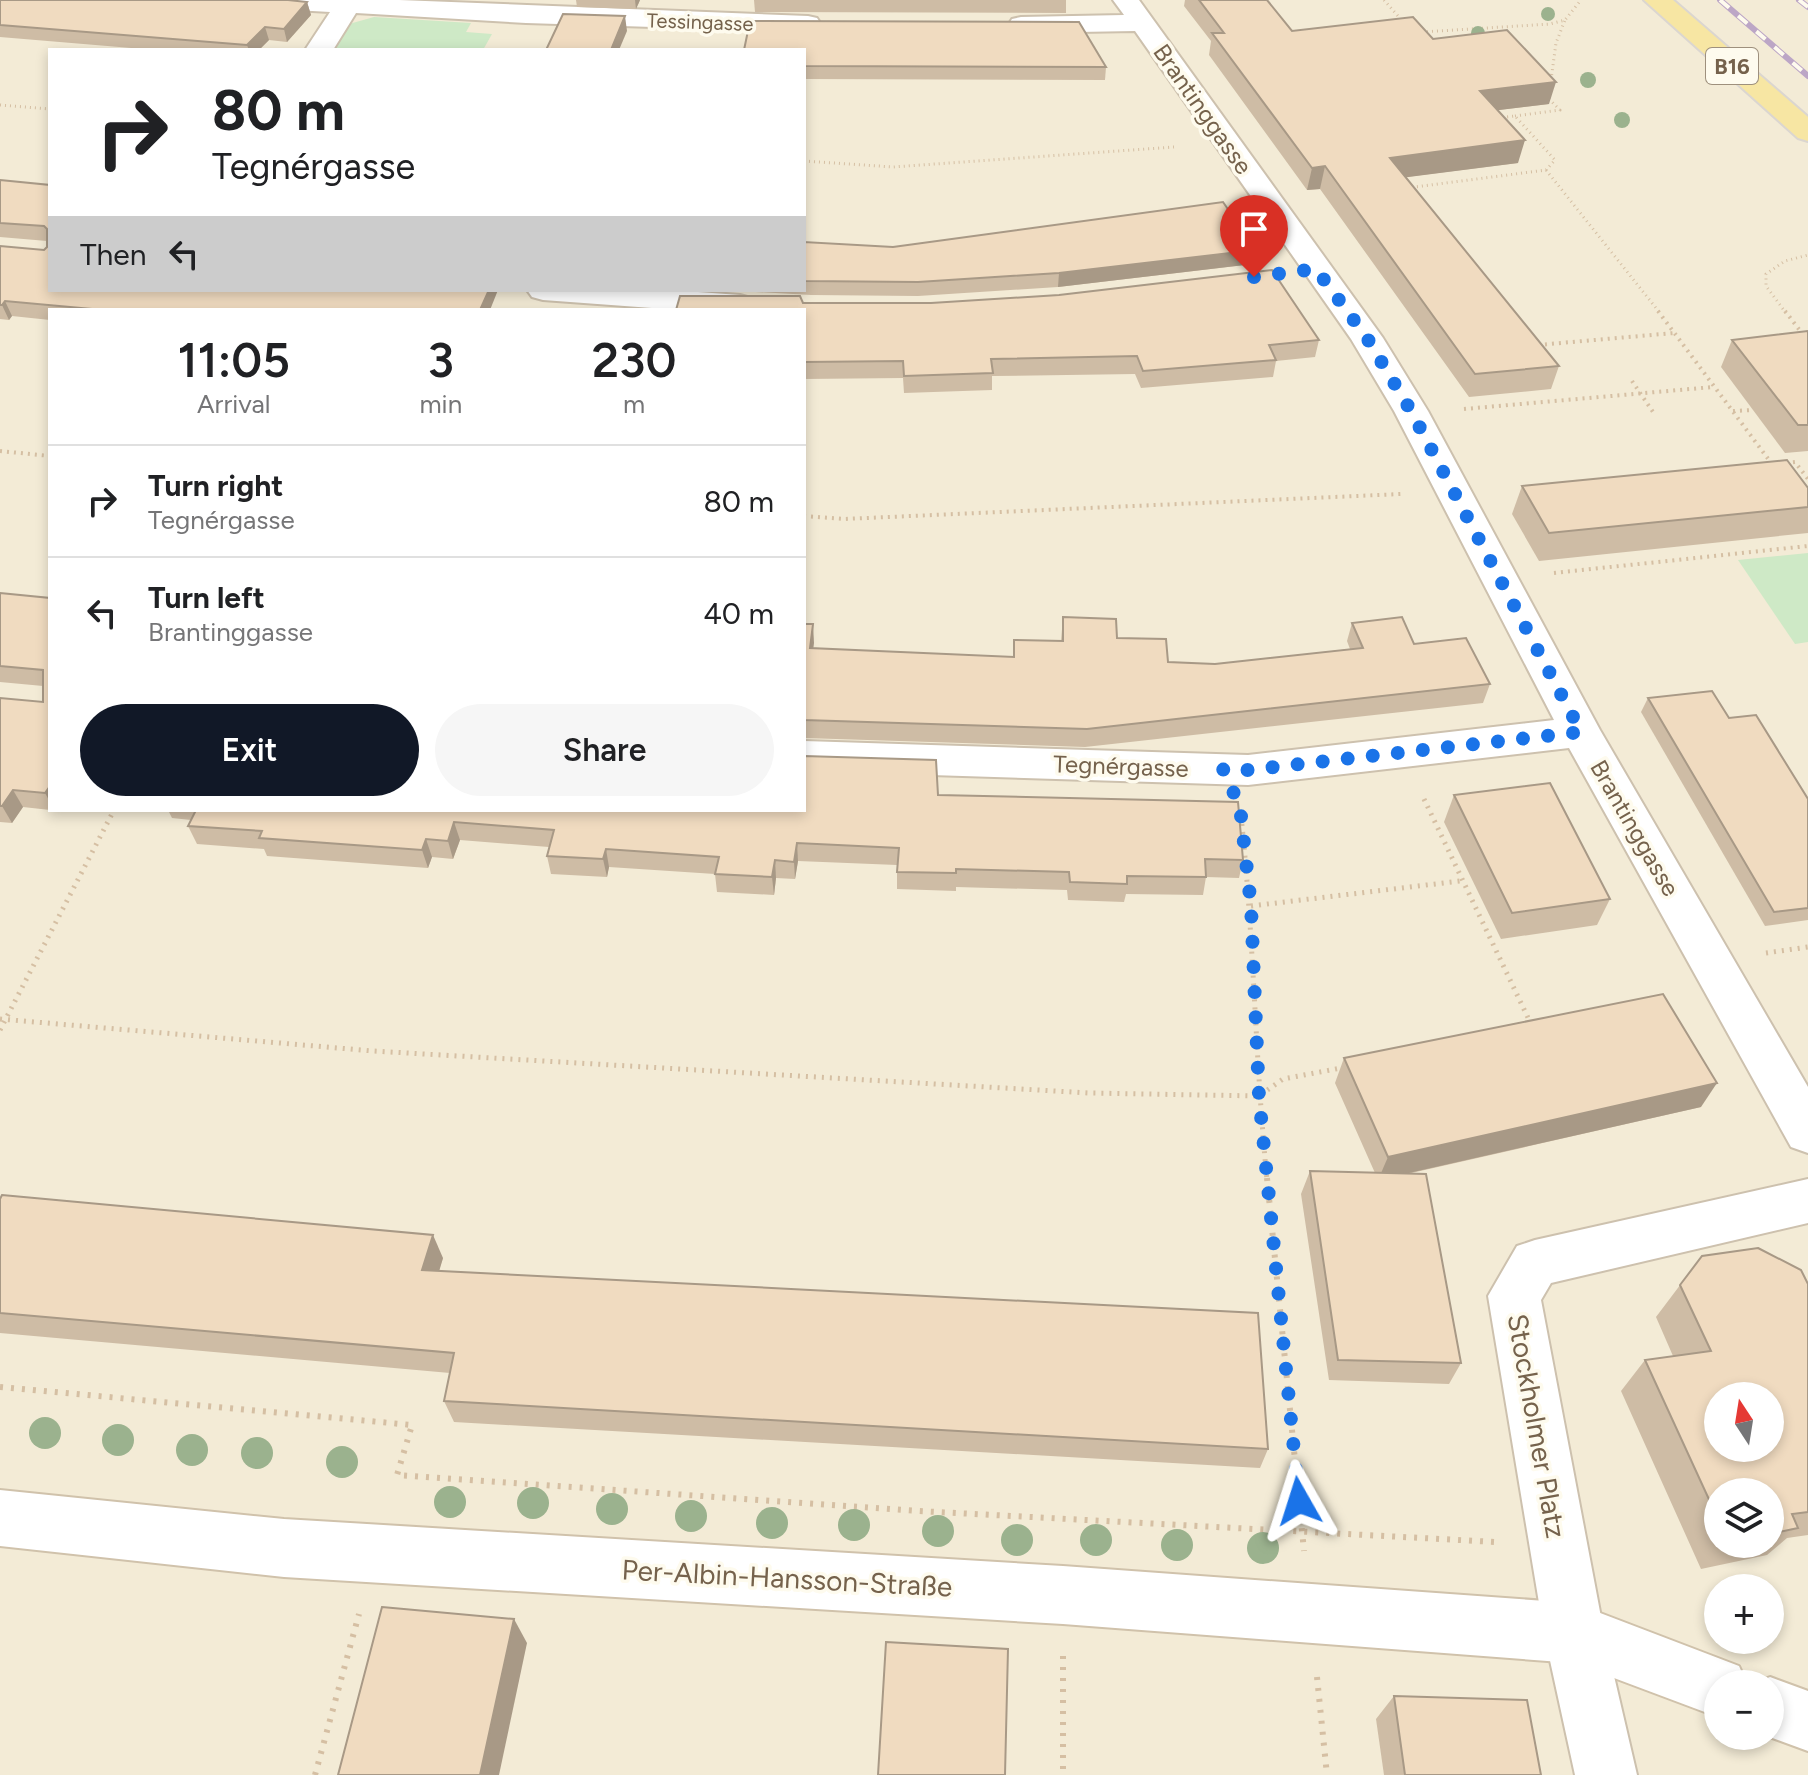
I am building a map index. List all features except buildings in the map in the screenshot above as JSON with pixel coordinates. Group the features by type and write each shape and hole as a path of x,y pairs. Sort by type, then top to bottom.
{"main road":[{"name":"B16","path":"1657,0 1808,132"}],"street":[{"name":"Tessingasse","path":"259,0 349,3 520,26 840,25"},
{"path":"320,48 349,3"},
{"path":"999,25 1134,11"},
{"name":"Brantinggasse","path":"1134,11 1227,143 1300,271 1367,338 1411,411 1581,732 1808,1132"},
{"path":"569,292 764,307"},
{"name":"Tegnérgasse","path":"806,756 1248,770 1581,732"},
{"name":"Stockholmer Platz","path":"1606,1775 1574,1633 1514,1296 1535,1263 1808,1201"},
{"name":"Per-Albin-Hansson-Straße","path":"0,1518 284,1548 1063,1595 1574,1633"},
{"path":"1574,1633 1704,1682"},
{"path":"1784,1712 1808,1721"}],"path":[{"path":"1384,0 1413,33 1550,24 1565,20"},
{"path":"1551,100 1552,59 1565,20 1581,0"},
{"path":"1491,119 1560,110 1541,90"},
{"path":"0,105 48,109"},
{"path":"1394,190 1546,170 1555,160 1515,116"},
{"path":"806,161 893,167 1227,143"},
{"path":"1546,170 1629,271 1771,464"},
{"path":"1808,255 1785,258 1766,274 1766,286 1808,341"},
{"path":"1536,345 1674,333"},
{"path":"1632,381 1653,412"},
{"path":"1411,411 1713,387"},
{"path":"1511,393 1518,404"},
{"path":"1732,412 1753,410"},
{"path":"0,451 48,456"},
{"path":"1758,465 1795,462 1808,479"},
{"path":"806,516 844,519 1454,490"},
{"path":"1498,579 1808,546"},
{"path":"1403,754 1533,1029 1518,1032"},
{"path":"1223,769 1240,807 1251,906 1259,1096 1327,1775"},
{"path":"0,1030 113,812"},
{"path":"1251,906 1461,881"},
{"path":"3,1019 389,1052 1089,1093 1259,1096 1283,1079 1361,1063"},
{"path":"0,1387 412,1425 397,1475 919,1511 1498,1542"},
{"path":"315,1775 375,1553"},
{"path":"1063,1595 1063,1775"}],"shaded area":[{"path":"0,0 1808,0 1808,1775 0,1775"}],"green space":[{"path":"374,17 471,23 466,32 492,34 484,48 333,48 349,24"},
{"path":"1808,553 1808,642 1795,644 1738,560"}],"railway":[{"path":"1720,0 1808,76"},
{"path":"1799,0 1808,7"}],"route":[{"path":"1254,277 1316,269 1367,338 1426,437 1581,732 1403,754 1248,770 1223,769 1240,807 1251,906 1259,1096 1299,1501"}]}
